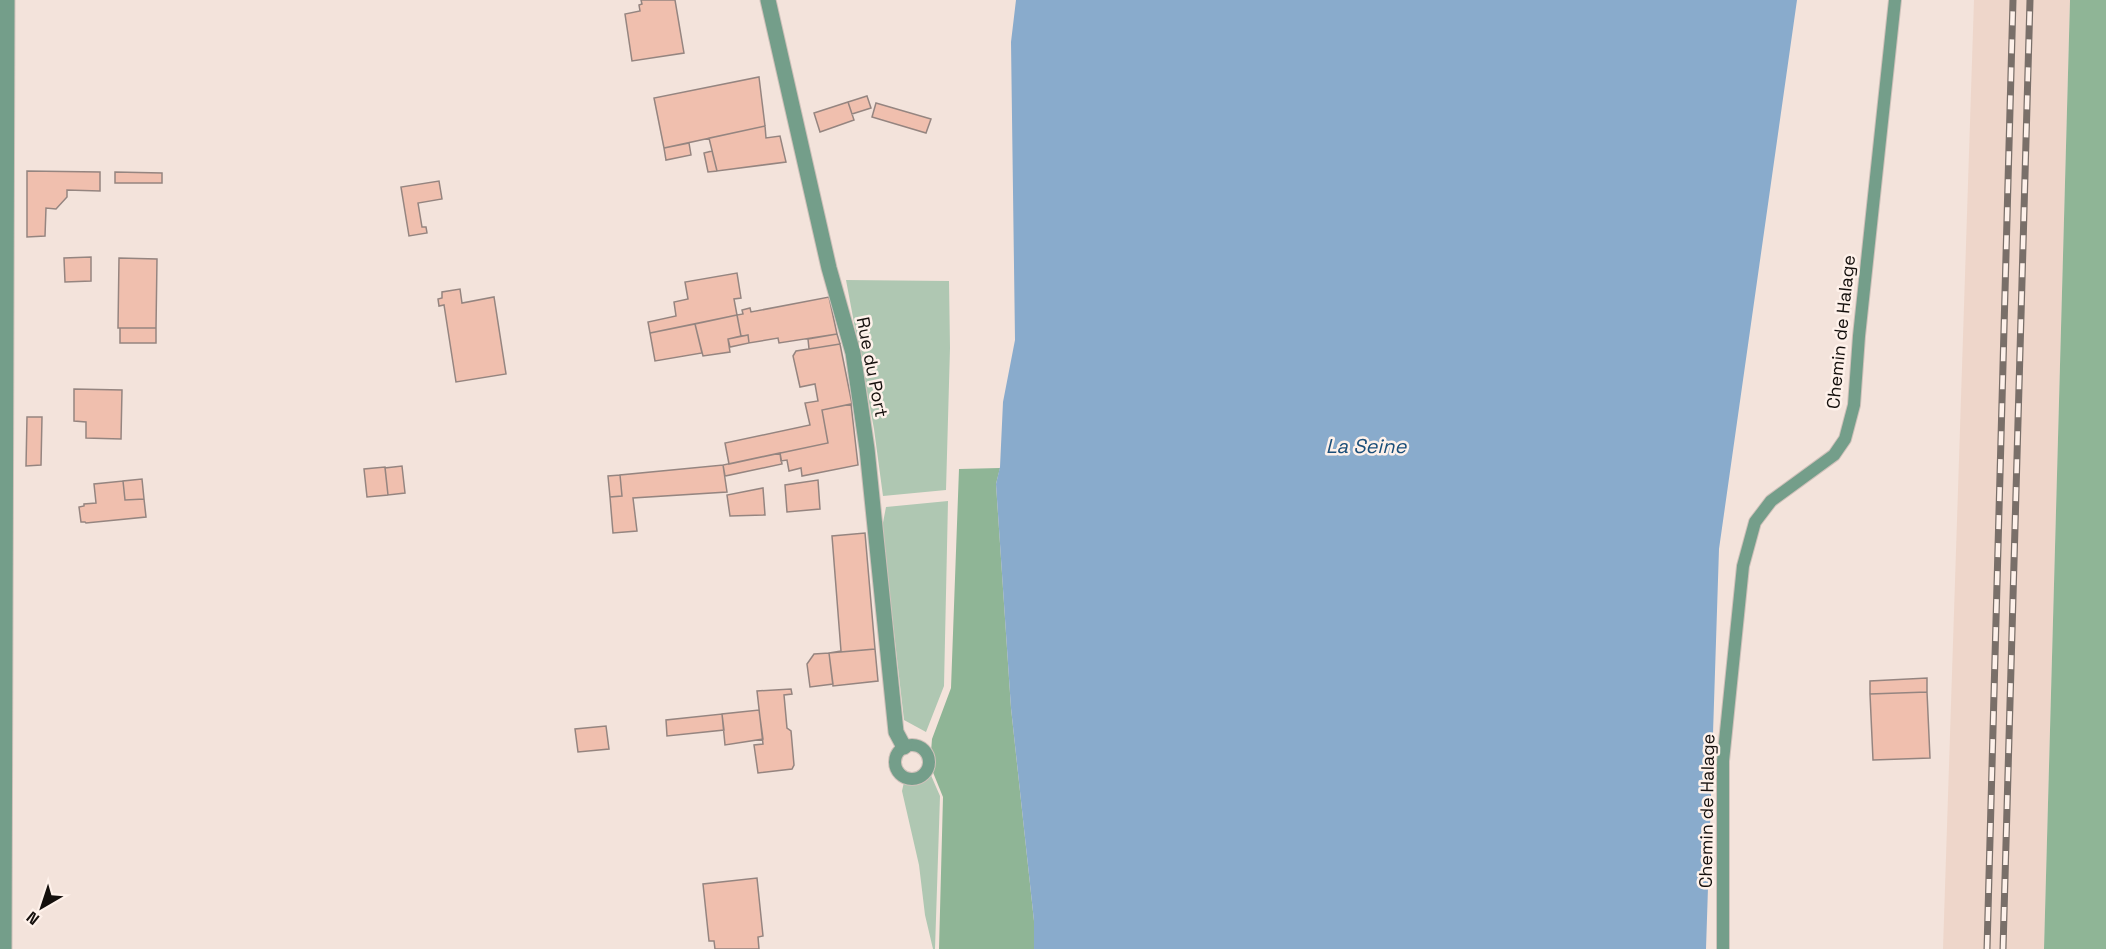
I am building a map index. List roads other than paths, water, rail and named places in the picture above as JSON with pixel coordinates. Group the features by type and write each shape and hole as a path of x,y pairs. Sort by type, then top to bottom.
{"street":[{"path":"4,949 2,898 7,0"},
{"name":"Rue du Port","path":"768,0 852,353 867,449 896,732 904,747"}],"lane":[{"name":"Chemin de Halage","path":"1723,949 1723,761 1743,566 1755,522 1772,501 1834,455 1845,439 1848,428 1854,405 1859,336 1895,0"}],"water":[{"name":"La Seine","path":"1016,0 1797,0 1719,549 1706,949 1034,949 1034,921 1011,708 996,484 1000,467 1003,402 1015,340 1011,42"}],"railway":[{"path":"1987,949 2013,0"},
{"path":"2003,949 2030,0"}]}
